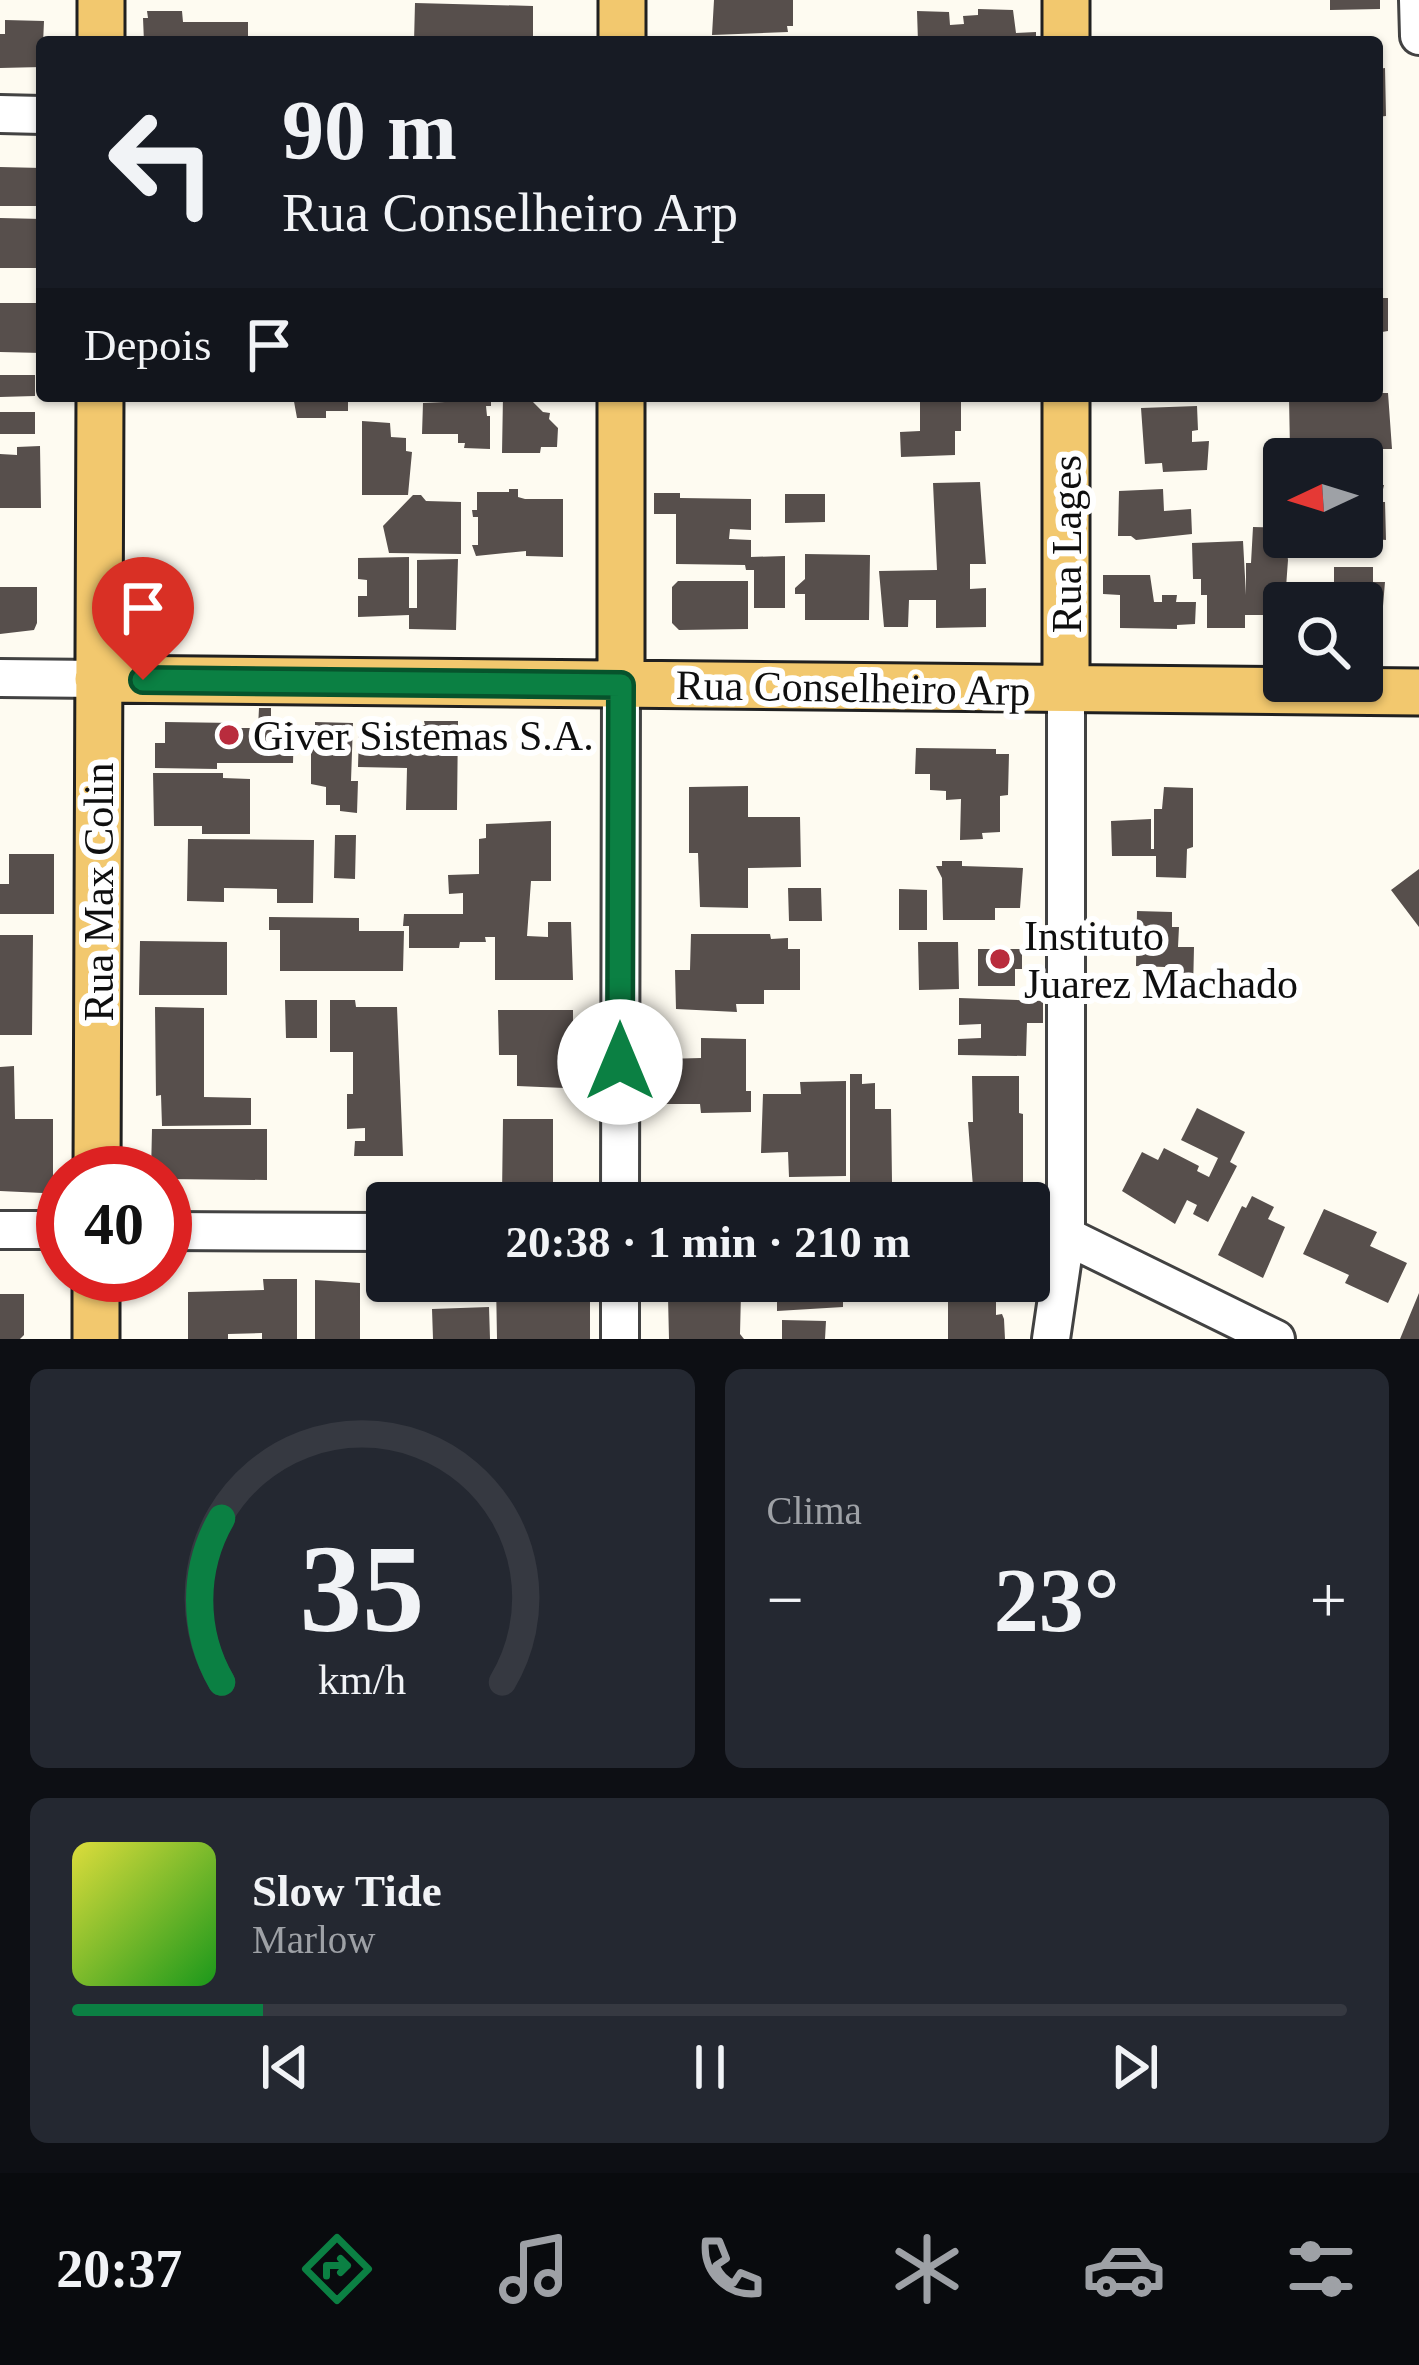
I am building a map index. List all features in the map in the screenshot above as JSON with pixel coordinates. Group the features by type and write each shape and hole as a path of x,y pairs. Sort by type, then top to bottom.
{"main road":[{"path":"101,0 101,36"},
{"path":"622,0 622,36"},
{"path":"1066,0 1066,36"},
{"name":"Rua Max Colin","path":"97,1146 100,402"},
{"path":"621,402 621,685"},
{"name":"Rua Lages","path":"1066,402 1066,688"},
{"name":"Rua Conselheiro Arp","path":"98,679 1419,692"},
{"path":"96,1302 96,1339"}],"street":[{"path":"1418,0 1419,35"},
{"path":"0,114 36,115"},
{"name":"Rua Conselheiro Arp","path":"0,678 98,679"},
{"path":"620,1182 621,685"},
{"name":"Rua Lages","path":"1051,1339 1066,1236 1066,688"},
{"path":"0,1230 36,1230"},
{"path":"192,1231 366,1232"},
{"path":"1050,1236 1066,1236 1276,1339"},
{"path":"620,1302 620,1339"}],"building":[{"path":"714,0 793,0 793,26 787,26 788,32 712,35"},
{"path":"1330,0 1380,0 1380,9 1330,10"},
{"path":"415,3 533,6 533,36 414,36"},
{"path":"978,9 1013,10 1016,33 1036,32 1036,36 918,36 917,11 949,12 950,25 964,24 963,16 978,15"},
{"path":"147,11 182,11 183,22 248,22 248,36 144,36 143,18 148,18"},
{"path":"5,20 44,21 43,36 36,36 36,67 0,68 0,34 5,34"},
{"path":"1383,68 1386,116 1383,116"},
{"path":"0,167 36,168 36,206 0,206"},
{"path":"0,218 36,219 36,268 0,268"},
{"path":"1383,298 1388,298 1388,331 1383,332"},
{"path":"0,303 36,303 36,353 0,352"},
{"path":"0,375 35,375 35,396 0,397"},
{"path":"1383,393 1388,393 1392,449 1383,449 1383,438 1290,438 1289,402 1383,402"},
{"path":"294,402 348,402 348,411 326,411 326,418 297,418"},
{"path":"491,402 486,406 490,449 464,448 458,434 422,434 423,403"},
{"path":"503,402 533,402 550,413 549,419 558,428 557,447 541,447 540,453 502,453"},
{"path":"920,402 961,402 955,455 901,457 900,432 920,431"},
{"path":"1197,406 1198,430 1192,431 1192,442 1209,441 1207,470 1163,472 1162,463 1145,464 1141,408"},
{"path":"0,412 35,412 35,434 0,434"},
{"path":"362,421 390,423 391,437 406,438 406,451 412,452 408,495 362,495"},
{"path":"40,446 41,508 0,508 0,454 17,455 17,447"},
{"path":"980,482 986,564 970,564 970,589 986,588 986,627 936,628 936,600 909,600 908,627 884,627 879,571 937,570 933,483"},
{"path":"518,489 518,497 525,499 563,499 563,557 526,556 526,551 476,556 472,545 478,545 478,517 473,517 472,510 477,510 477,492"},
{"path":"1163,489 1164,511 1191,509 1192,534 1136,540 1118,536 1119,491"},
{"path":"654,493 751,499 751,530 730,529 729,539 751,540 751,557 785,556 785,608 754,608 754,570 746,570 745,565 676,564 676,514 654,514"},
{"path":"785,494 825,494 825,522 785,523"},
{"path":"413,495 426,501 461,502 461,554 389,553 383,526"},
{"path":"1383,502 1385,502 1383,540"},
{"path":"1253,527 1263,527 1263,558 1288,558 1286,582 1263,582 1263,615 1245,615 1245,628 1207,628 1207,595 1201,595 1201,579 1193,579 1192,543 1243,541 1246,595 1246,563 1251,563"},
{"path":"805,554 870,555 869,620 805,620 805,594 795,594 795,588 805,579"},
{"path":"409,557 409,608 417,608 417,560 458,559 456,630 409,629 409,615 358,617 358,596 367,596 367,580 358,579 358,558"},
{"path":"1334,567 1373,567 1373,582 1334,582"},
{"path":"1103,575 1150,575 1154,602 1162,602 1162,595 1177,595 1176,602 1196,602 1195,624 1177,625 1177,629 1120,628 1120,595 1103,594"},
{"path":"678,581 748,581 748,629 679,630 672,623 672,587"},
{"path":"0,587 37,587 34,630 0,634"},
{"name":"Giver Sistemas S.A.","path":"259,708 271,708 271,723 294,723 293,763 155,768 155,743 165,743 165,722 258,728"},
{"path":"424,721 458,721 457,810 406,810 407,768 358,767 359,732 409,733 409,725 425,725"},
{"path":"315,722 353,723 351,781 358,781 357,813 326,805 326,787 311,784"},
{"path":"916,748 996,749 996,754 1009,754 1008,795 1000,796 1000,832 960,840 961,799 946,800 946,791 930,790 930,774 915,774"},
{"path":"153,773 223,773 223,778 250,779 250,834 202,834 202,826 154,826"},
{"path":"748,786 748,817 800,817 801,867 748,868 748,908 700,907 698,853 689,853 689,787"},
{"path":"1164,787 1193,788 1193,847 1187,849 1186,878 1156,877 1156,856 1112,856 1111,821 1151,819 1154,849 1154,809 1162,809"},
{"path":"551,821 551,881 531,881 527,936 548,937 548,922 571,922 573,980 495,980 495,937 485,937 486,942 460,942 459,948 409,948 404,914 463,914 463,893 449,894 448,875 479,874 479,839 486,838 486,824"},
{"path":"335,835 356,835 355,879 334,878"},
{"path":"188,839 314,840 313,903 277,903 277,889 224,888 224,902 187,901"},
{"path":"9,854 54,854 54,914 0,914 0,884 9,884"},
{"path":"942,861 1023,868 1020,908 995,908 995,920 943,920 942,878 936,866 942,866"},
{"path":"1419,869 1419,927 1391,890"},
{"path":"788,888 821,888 822,921 789,921"},
{"path":"899,889 927,890 927,930 899,930"},
{"path":"1137,911 1172,912 1172,927 1179,927 1178,947 1194,947 1193,991 1165,990 1165,967 1136,966"},
{"path":"269,917 359,918 359,931 404,931 403,971 280,971 280,930 269,930"},
{"path":"691,934 788,938 788,949 800,949 800,990 764,990 764,1004 736,1004 737,1012 676,1009 675,970 690,970"},
{"path":"0,935 33,935 32,1035 0,1035"},
{"path":"140,941 227,942 227,995 139,995"},
{"path":"918,942 958,942 959,989 919,990"},
{"name":"Instituto Juarez Machado","path":"978,949 1022,949 1022,969 1015,969 1015,986 978,986"},
{"path":"959,998 1043,1001 1043,1023 1027,1023 1026,1056 958,1055 958,1039 981,1038 981,1024 959,1025"},
{"path":"285,1000 317,1000 317,1038 286,1038"},
{"path":"330,1000 355,1000 356,1007 397,1007 403,1156 354,1156 355,1141 365,1141 365,1128 347,1129 353,1052 330,1052"},
{"path":"155,1007 204,1008 204,1097 251,1098 251,1125 162,1126 161,1095 156,1096"},
{"path":"498,1010 573,1010 573,1092 517,1086 517,1055 499,1055"},
{"path":"701,1038 746,1039 751,1112 701,1113 700,1104 665,1104 664,1059 701,1058"},
{"path":"14,1066 15,1119 53,1119 53,1146 36,1146 36,1193 0,1191 0,1067"},
{"path":"850,1074 862,1074 862,1084 875,1083 875,1109 891,1109 892,1182 850,1182"},
{"path":"972,1076 1019,1076 1023,1182 973,1182 968,1122 973,1122"},
{"path":"846,1081 846,1176 789,1177 788,1152 761,1153 763,1094 801,1094 800,1082"},
{"path":"1197,1108 1245,1132 1230,1162 1237,1166 1208,1222 1193,1214 1197,1205 1187,1200 1175,1224 1122,1191 1142,1152 1158,1160 1164,1148 1199,1166 1197,1171 1209,1177 1218,1158 1181,1140"},
{"path":"503,1119 553,1119 553,1182 502,1182"},
{"path":"152,1129 267,1129 267,1180 192,1179 192,1146 152,1146"},
{"path":"1252,1196 1274,1207 1268,1219 1285,1227 1263,1278 1218,1255 1242,1206 1246,1208"},
{"path":"1324,1209 1377,1232 1370,1246 1407,1263 1388,1303 1345,1283 1349,1275 1303,1254"},
{"path":"263,1279 297,1279 297,1339 262,1339 262,1333 188,1339 192,1292 264,1290"},
{"path":"315,1280 360,1283 360,1339 315,1339"},
{"path":"1419,1293 1419,1339 1400,1339"},
{"path":"0,1294 24,1294 24,1335 20,1339 0,1339"},
{"path":"496,1302 590,1302 590,1339 497,1339"},
{"path":"668,1302 741,1302 744,1339 669,1339"},
{"path":"777,1302 843,1302 843,1307 777,1311"},
{"path":"948,1302 996,1302 996,1315 1004,1319 1005,1339 948,1339"},
{"path":"489,1307 490,1339 433,1339 432,1309"},
{"path":"782,1320 826,1321 825,1339 782,1339"}],"place":[{"name":"Giver Sistemas S.A.","path":"229,735"},
{"name":"Instituto Juarez Machado","path":"1000,959"}],"route":[{"path":"143,680 621,685 620,1062"}]}
